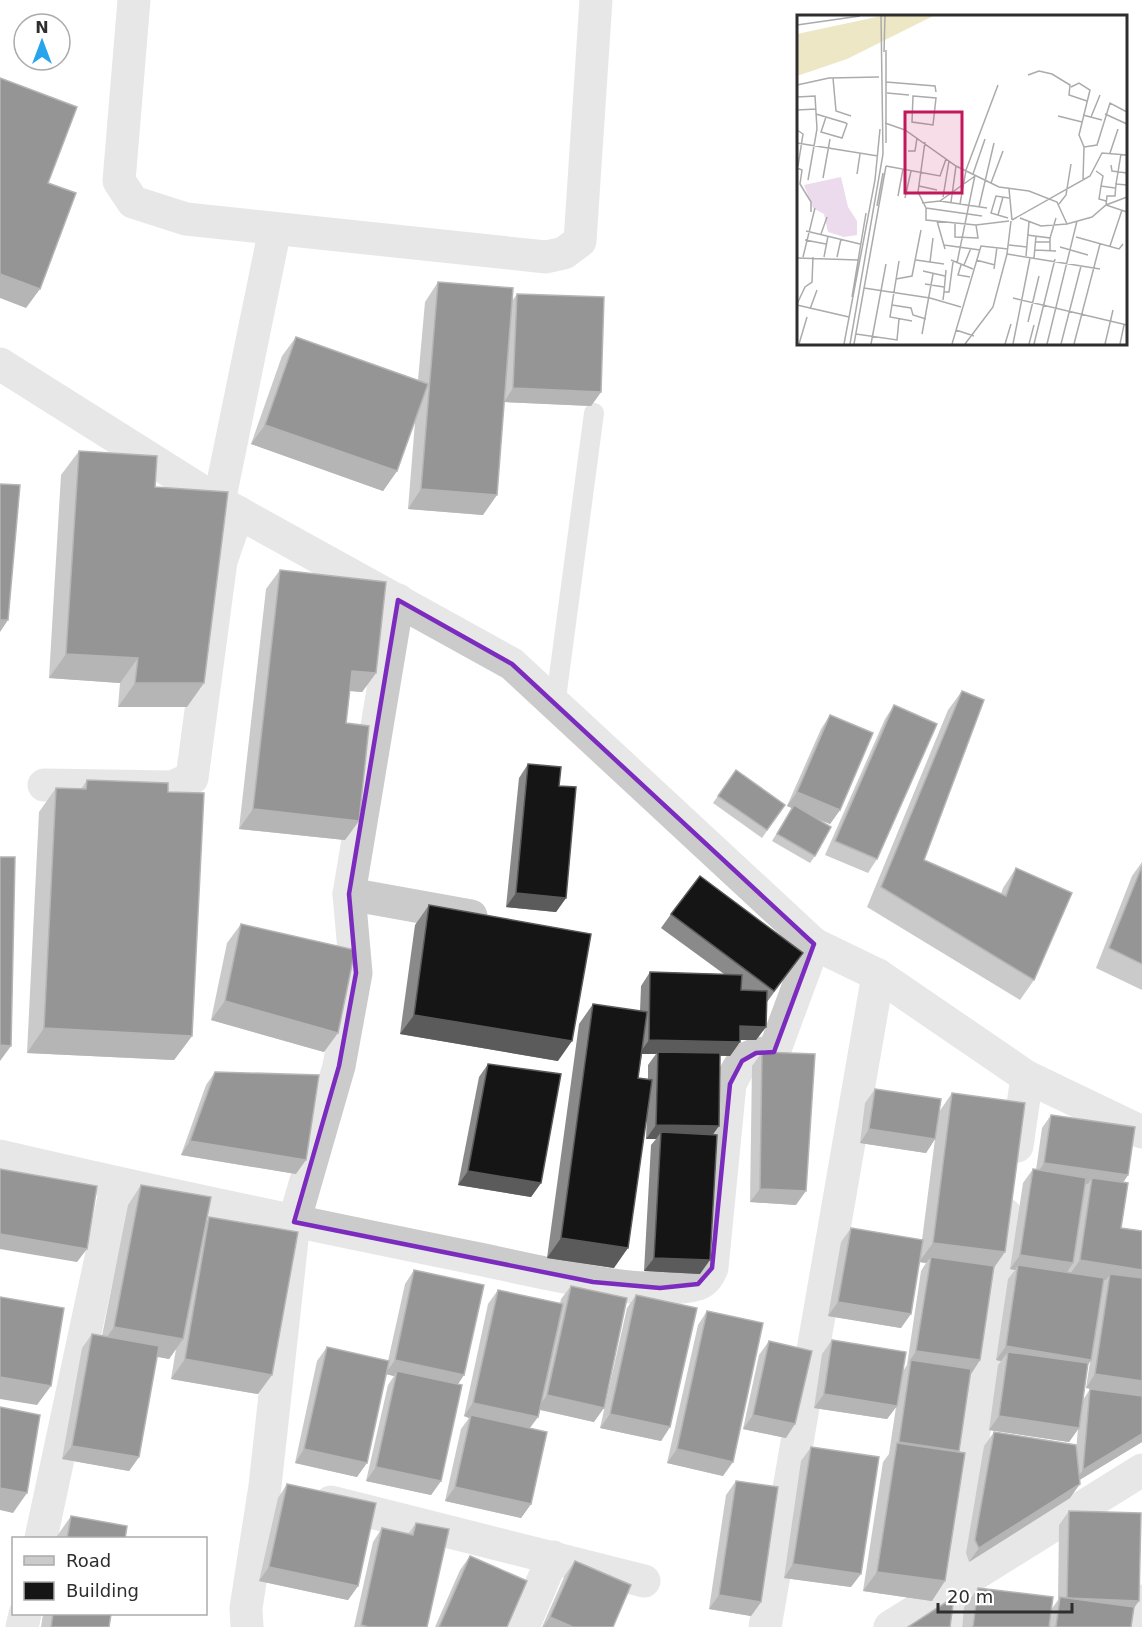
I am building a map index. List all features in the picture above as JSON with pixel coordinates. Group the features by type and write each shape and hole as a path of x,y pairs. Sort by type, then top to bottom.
{"street":[{"path":"134,0 119,181 133,202 186,219 546,257 564,253 580,241 596,0"},
{"path":"44,785 172,787 192,778 228,507 275,229"},
{"path":"0,364 228,507 512,664 813,944 878,975 1028,1077 1142,1132"},
{"path":"244,1621 265,1486 294,1222 339,1066 356,973 349,894 398,600"},
{"path":"349,894 506,922"},
{"path":"0,1156 294,1222 593,1282 660,1288 698,1284 707,1279 712,1268 730,1084 742,1061 756,1053 774,1052 813,944"},
{"path":"765,1627 878,975"},
{"path":"945,1627 1028,1077"},
{"path":"41,1537 117,1183"},
{"path":"890,1627 949,1593 1142,1470"},
{"path":"265,1486 644,1581"},
{"path":"523,1627 553,1557"},
{"path":"1138,1627 1142,1600"}],"lane":[{"path":"555,706 594,412"}],"highlighted area":[{"path":"398,600 512,664 814,944 774,1052 756,1053 742,1061 730,1084 712,1268 698,1284 660,1288 593,1282 294,1222 339,1066 356,973 349,894"}],"building":[{"path":"0,78 77,107 48,183 76,193 40,289 0,274"},
{"path":"438,282 513,288 497,495 421,489"},
{"path":"517,294 604,297 601,392 513,388"},
{"path":"296,337 428,384 397,471 265,425"},
{"path":"79,451 157,456 155,487 228,492 204,683 135,683 138,658 66,654"},
{"path":"0,484 20,485 8,620 0,620"},
{"path":"280,570 386,582 376,673 352,671 346,723 369,726 359,821 253,809"},
{"path":"962,691 984,700 924,860 1006,896 1016,868 1072,893 1034,980 881,887"},
{"path":"894,705 937,724 877,859 835,841"},
{"path":"830,715 873,733 840,810 797,792"},
{"path":"528,764 561,767 559,786 576,787 566,898 516,893"},
{"path":"736,770 785,805 767,830 718,796"},
{"path":"87,780 168,783 168,792 204,793 192,1036 44,1028 56,788 86,789"},
{"path":"794,805 831,827 815,856 777,834"},
{"path":"0,857 15,857 11,1046 0,1045"},
{"path":"1142,866 1142,964 1109,948"},
{"path":"700,876 803,953 774,991 671,914"},
{"path":"429,905 591,934 572,1041 414,1015"},
{"path":"241,924 355,950 338,1033 225,1001"},
{"path":"650,972 742,975 741,990 767,991 766,1027 740,1026 740,1042 649,1040"},
{"path":"593,1004 647,1012 638,1078 652,1080 628,1248 561,1238"},
{"path":"658,1052 720,1053 719,1126 656,1125"},
{"path":"762,1052 815,1054 806,1191 760,1189"},
{"path":"488,1064 561,1074 541,1183 468,1171"},
{"path":"215,1072 319,1075 306,1160 190,1141"},
{"path":"875,1089 941,1099 935,1139 869,1129"},
{"path":"952,1093 1025,1103 1005,1252 933,1243"},
{"path":"1051,1115 1135,1127 1128,1175 1044,1163"},
{"path":"661,1132 717,1135 710,1260 654,1258"},
{"path":"0,1169 97,1186 87,1249 0,1234"},
{"path":"1033,1169 1086,1178 1073,1263 1020,1255"},
{"path":"1092,1178 1128,1183 1121,1228 1142,1231 1142,1270 1080,1260"},
{"path":"141,1185 211,1197 183,1339 114,1327"},
{"path":"209,1217 298,1232 272,1375 185,1359"},
{"path":"851,1228 923,1240 911,1314 838,1302"},
{"path":"931,1257 994,1266 980,1360 916,1351"},
{"path":"1018,1265 1104,1278 1091,1360 1006,1346"},
{"path":"414,1270 484,1285 464,1375 395,1360"},
{"path":"1110,1274 1142,1278 1142,1381 1095,1374"},
{"path":"571,1286 627,1298 604,1408 547,1395"},
{"path":"498,1290 563,1304 538,1417 473,1403"},
{"path":"636,1295 697,1308 670,1427 610,1414"},
{"path":"0,1297 64,1308 51,1386 0,1377"},
{"path":"707,1311 763,1323 733,1462 677,1449"},
{"path":"92,1334 159,1346 139,1457 72,1446"},
{"path":"832,1340 906,1352 897,1406 824,1394"},
{"path":"769,1341 812,1351 795,1424 753,1415"},
{"path":"327,1347 389,1361 367,1463 304,1449"},
{"path":"1008,1352 1088,1363 1079,1428 999,1416"},
{"path":"911,1360 971,1369 959,1451 899,1442"},
{"path":"397,1371 462,1385 441,1481 376,1467"},
{"path":"1090,1389 1142,1396 1142,1434 1083,1470"},
{"path":"0,1407 40,1415 27,1493 0,1488"},
{"path":"471,1415 547,1432 531,1504 455,1487"},
{"path":"994,1432 1076,1445 1080,1484 979,1548 975,1540"},
{"path":"897,1443 965,1453 945,1581 877,1572"},
{"path":"811,1447 879,1457 861,1574 793,1564"},
{"path":"736,1481 778,1487 761,1602 719,1595"},
{"path":"287,1484 376,1503 358,1586 269,1567"},
{"path":"1069,1511 1141,1513 1139,1601 1067,1598"},
{"path":"71,1516 127,1526 125,1537 67,1537"},
{"path":"416,1523 449,1529 427,1627 361,1625 382,1528 413,1535"},
{"path":"470,1556 527,1581 507,1627 439,1627"},
{"path":"575,1561 631,1585 613,1627 573,1627 550,1617"},
{"path":"978,1588 1053,1597 1049,1627 973,1627"},
{"path":"954,1597 950,1627 908,1627"},
{"path":"1060,1597 1134,1607 1131,1627 1056,1627"},
{"path":"53,1615 111,1615 109,1627 51,1627"}]}
